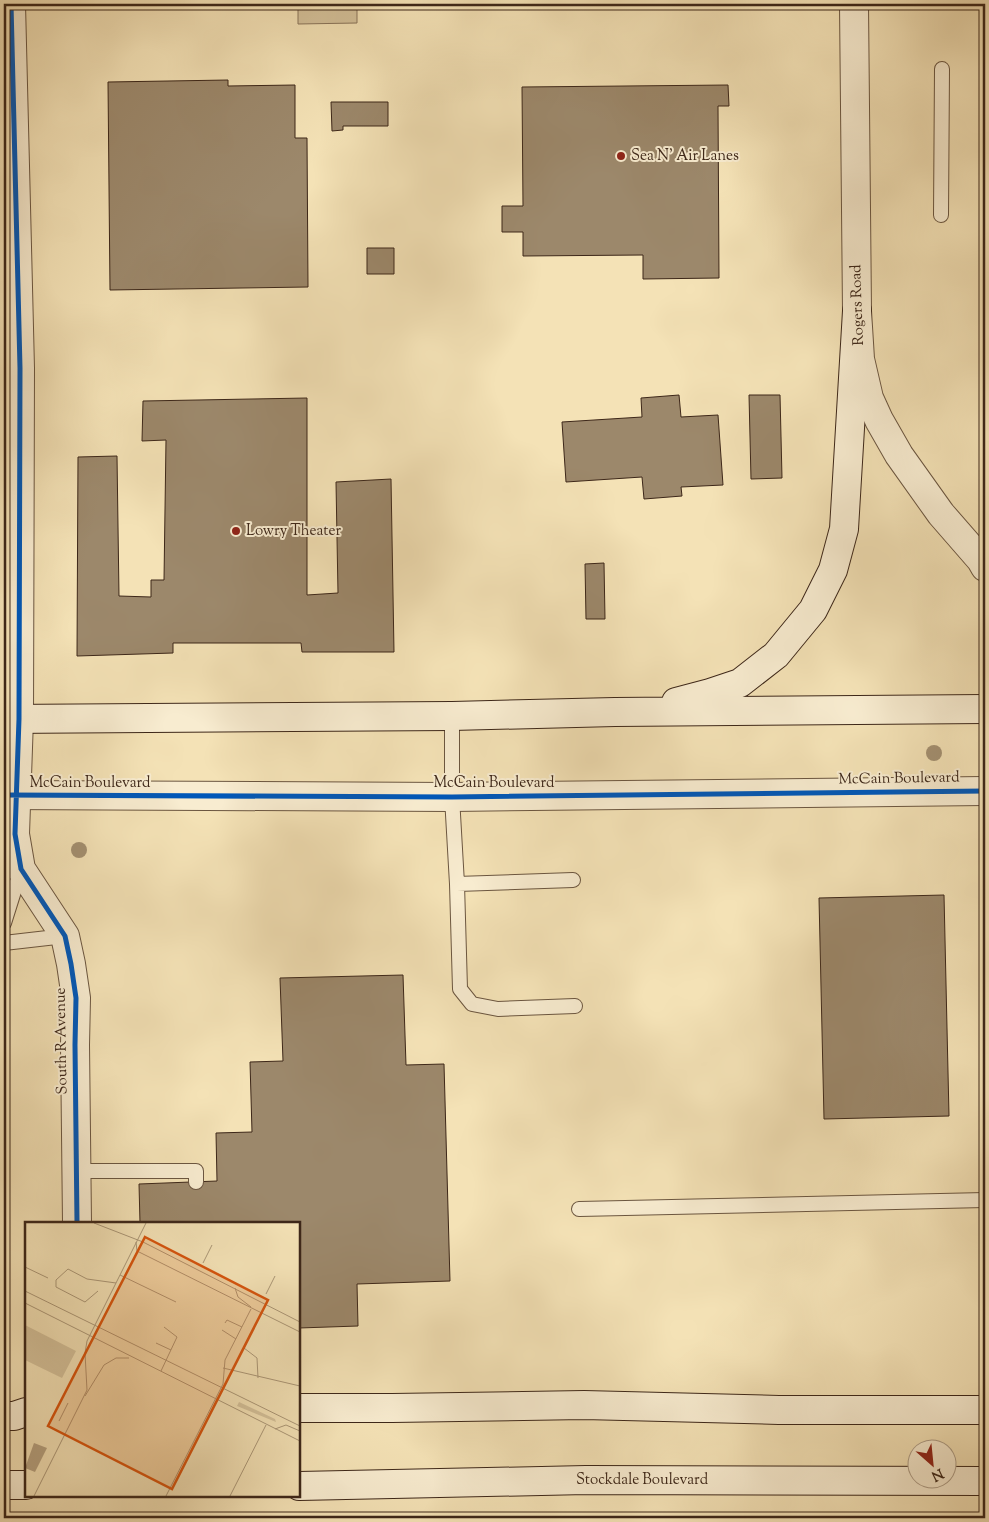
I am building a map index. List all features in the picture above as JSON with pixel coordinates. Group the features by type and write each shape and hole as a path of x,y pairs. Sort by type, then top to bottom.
{"main road":[{"name":"South R Avenue","path":"11,4 20,368 11,719 11,795 21,869 65,936 71,964 76,998 77,1222"},
{"name":"Rogers Road","path":"854,4 857,311 860,359 869,398 899,455 942,514 985,567"},
{"path":"615,712 673,703 710,693 740,682 776,655 813,610 833,570 844,529 857,311"},
{"path":"11,719 452,716 615,712 985,709"},
{"name":"McCain Boulevard","path":"11,795 452,796 985,790"},
{"path":"300,1408 584,1405 778,1410 985,1410"},
{"path":"4,1416 14,1416 25,1412"},
{"name":"Stockdale Boulevard","path":"300,1486 586,1480 985,1481"},
{"path":"4,1485 25,1485"}],"lane":[{"path":"941,215 942,69"},
{"path":"452,716 452,796 460,989 472,1004 498,1009 575,1006"},
{"path":"4,923 21,869"},
{"path":"457,884 573,880"},
{"path":"4,943 65,936"},
{"path":"76,1170 196,1171 196,1182"},
{"path":"580,1208 985,1200"}],"shaded area":[{"path":"298,4 357,4 357,23 298,24"}],"building":[{"path":"228,80 228,86 295,85 295,138 307,138 308,287 110,290 108,82"},
{"name":"Sea N' Air Lanes","path":"728,85 729,106 718,106 719,278 643,279 643,255 523,256 523,232 502,232 502,206 523,206 522,87"},
{"path":"331,102 388,102 388,126 343,126 343,130 332,131"},
{"path":"367,248 394,248 394,274 367,274"},
{"path":"679,395 681,417 718,415 723,485 681,487 682,496 644,499 642,477 566,482 562,422 642,417 641,398"},
{"path":"749,395 780,395 782,478 751,479"},
{"name":"Lowry Theater","path":"307,398 307,595 338,593 336,482 391,479 394,652 302,652 301,643 173,643 173,653 77,656 78,457 117,456 119,596 151,597 151,580 164,580 166,440 142,441 143,401"},
{"path":"604,563 605,619 586,619 585,564"},
{"path":"944,895 949,1116 824,1119 819,898"},
{"path":"403,975 406,1065 444,1064 450,1281 357,1284 358,1326 300,1328 300,1222 140,1222 139,1184 217,1181 216,1133 252,1132 250,1062 283,1061 280,978"}],"cycle path":[{"path":"11,4 20,368 19,719 15,834 21,869 65,936 71,964 76,998 77,1222"},
{"path":"4,795 452,797 985,791"}],"place":[{"name":"Sea N' Air Lanes","path":"621,156"},
{"name":"Lowry Theater","path":"236,531"}]}
